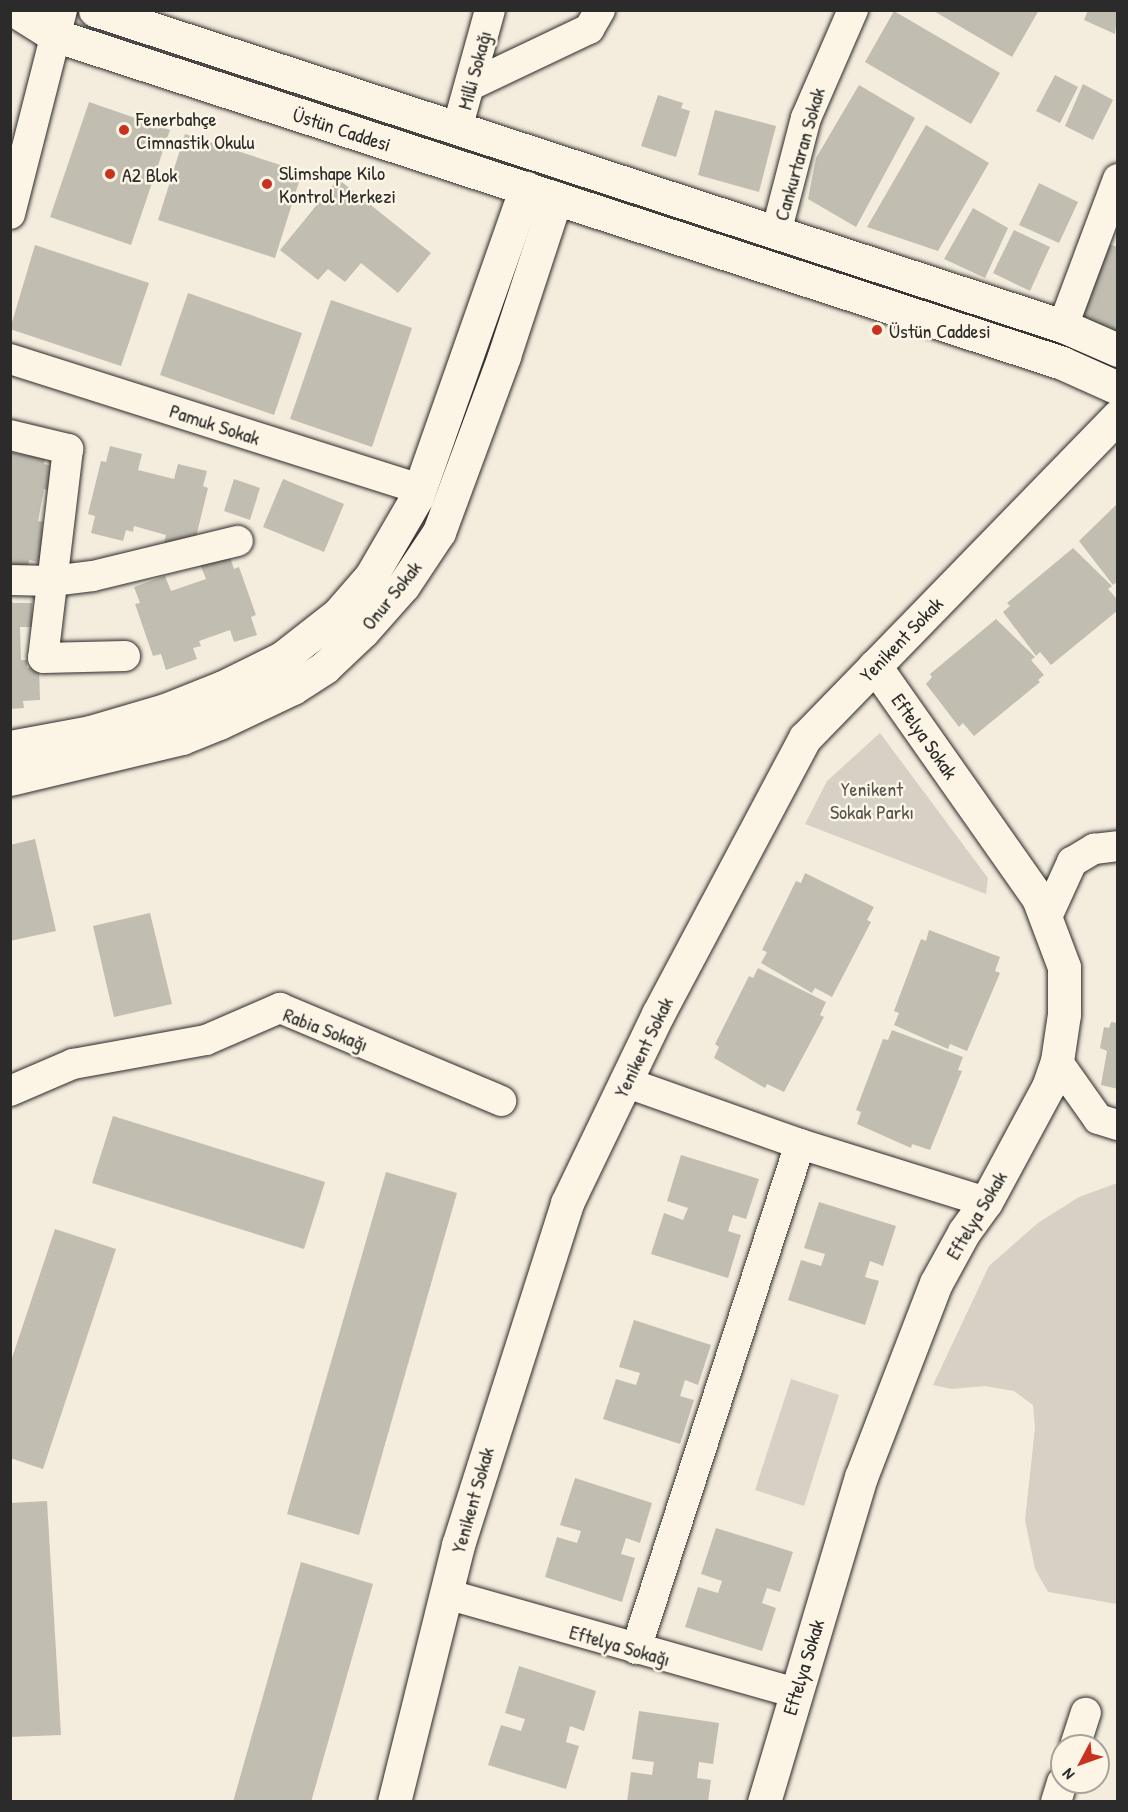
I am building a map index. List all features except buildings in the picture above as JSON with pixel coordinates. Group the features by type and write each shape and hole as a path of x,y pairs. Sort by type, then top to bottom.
{"street":[{"name":"Üstün Caddesi","path":"14,10 58,23 541,193 1062,363 1118,388"},
{"name":"Üstün Caddesi","path":"95,10 1063,326 1118,350"},
{"name":"Milli Sokağı","path":"457,129 490,10"},
{"path":"471,85 589,29 600,10"},
{"name":"Cankurtaran Sokak","path":"776,233 806,118 842,14"},
{"path":"10,214 58,23"},
{"path":"1063,326 1118,179"},
{"name":"Onur Sokak","path":"10,747 90,732 165,710 282,658 312,638 371,576 396,538 420,489 541,193"},
{"name":"Onur Sokak","path":"10,779 182,738 219,723 317,672 363,631 403,586 439,532 504,356 541,193"},
{"name":"Pamuk Sokak","path":"10,359 420,489"},
{"name":"Yenikent Sokak","path":"394,1802 446,1594 490,1436 567,1203 625,1082 805,738 1118,416"},
{"path":"10,435 68,449 43,658 125,656"},
{"path":"10,580 52,581 93,576 238,541"},
{"name":"Eftelya Sokak","path":"764,1802 795,1693 869,1455 936,1283 964,1232 986,1202 1048,1087 1057,1061 1064,967 1038,898 875,666"},
{"path":"1046,919 1072,862 1094,849 1118,846"},
{"name":"Rabia Sokağı","path":"10,1091 73,1064 206,1041 280,1008 501,1101"},
{"path":"1057,1061 1098,1119 1118,1125"},
{"path":"625,1082 800,1144 986,1202"},
{"path":"636,1650 800,1144"},
{"name":"Eftelya Sokağı","path":"446,1594 636,1650 795,1693"},
{"path":"1079,1734 1086,1713"}],"green space":[{"name":"Yenikent Sokak Parkı","path":"880,733 988,878 986,894 805,824 827,781"},
{"path":"1118,1183 1117,1604 1048,1592 1035,1569 1025,1520 1035,1428 1033,1405 1014,1391 985,1386 952,1389 933,1385 989,1266 1038,1223 1079,1197"},
{"path":"791,1379 839,1395 804,1506 755,1490"}],"place":[{"name":"Fenerbahçe Cimnastik Okulu","path":"124,130"},
{"name":"A2 Blok","path":"110,174"},
{"name":"Slimshape Kilo Kontrol Merkezi","path":"267,184"},
{"name":"Üstün Caddesi","path":"877,330"}]}
